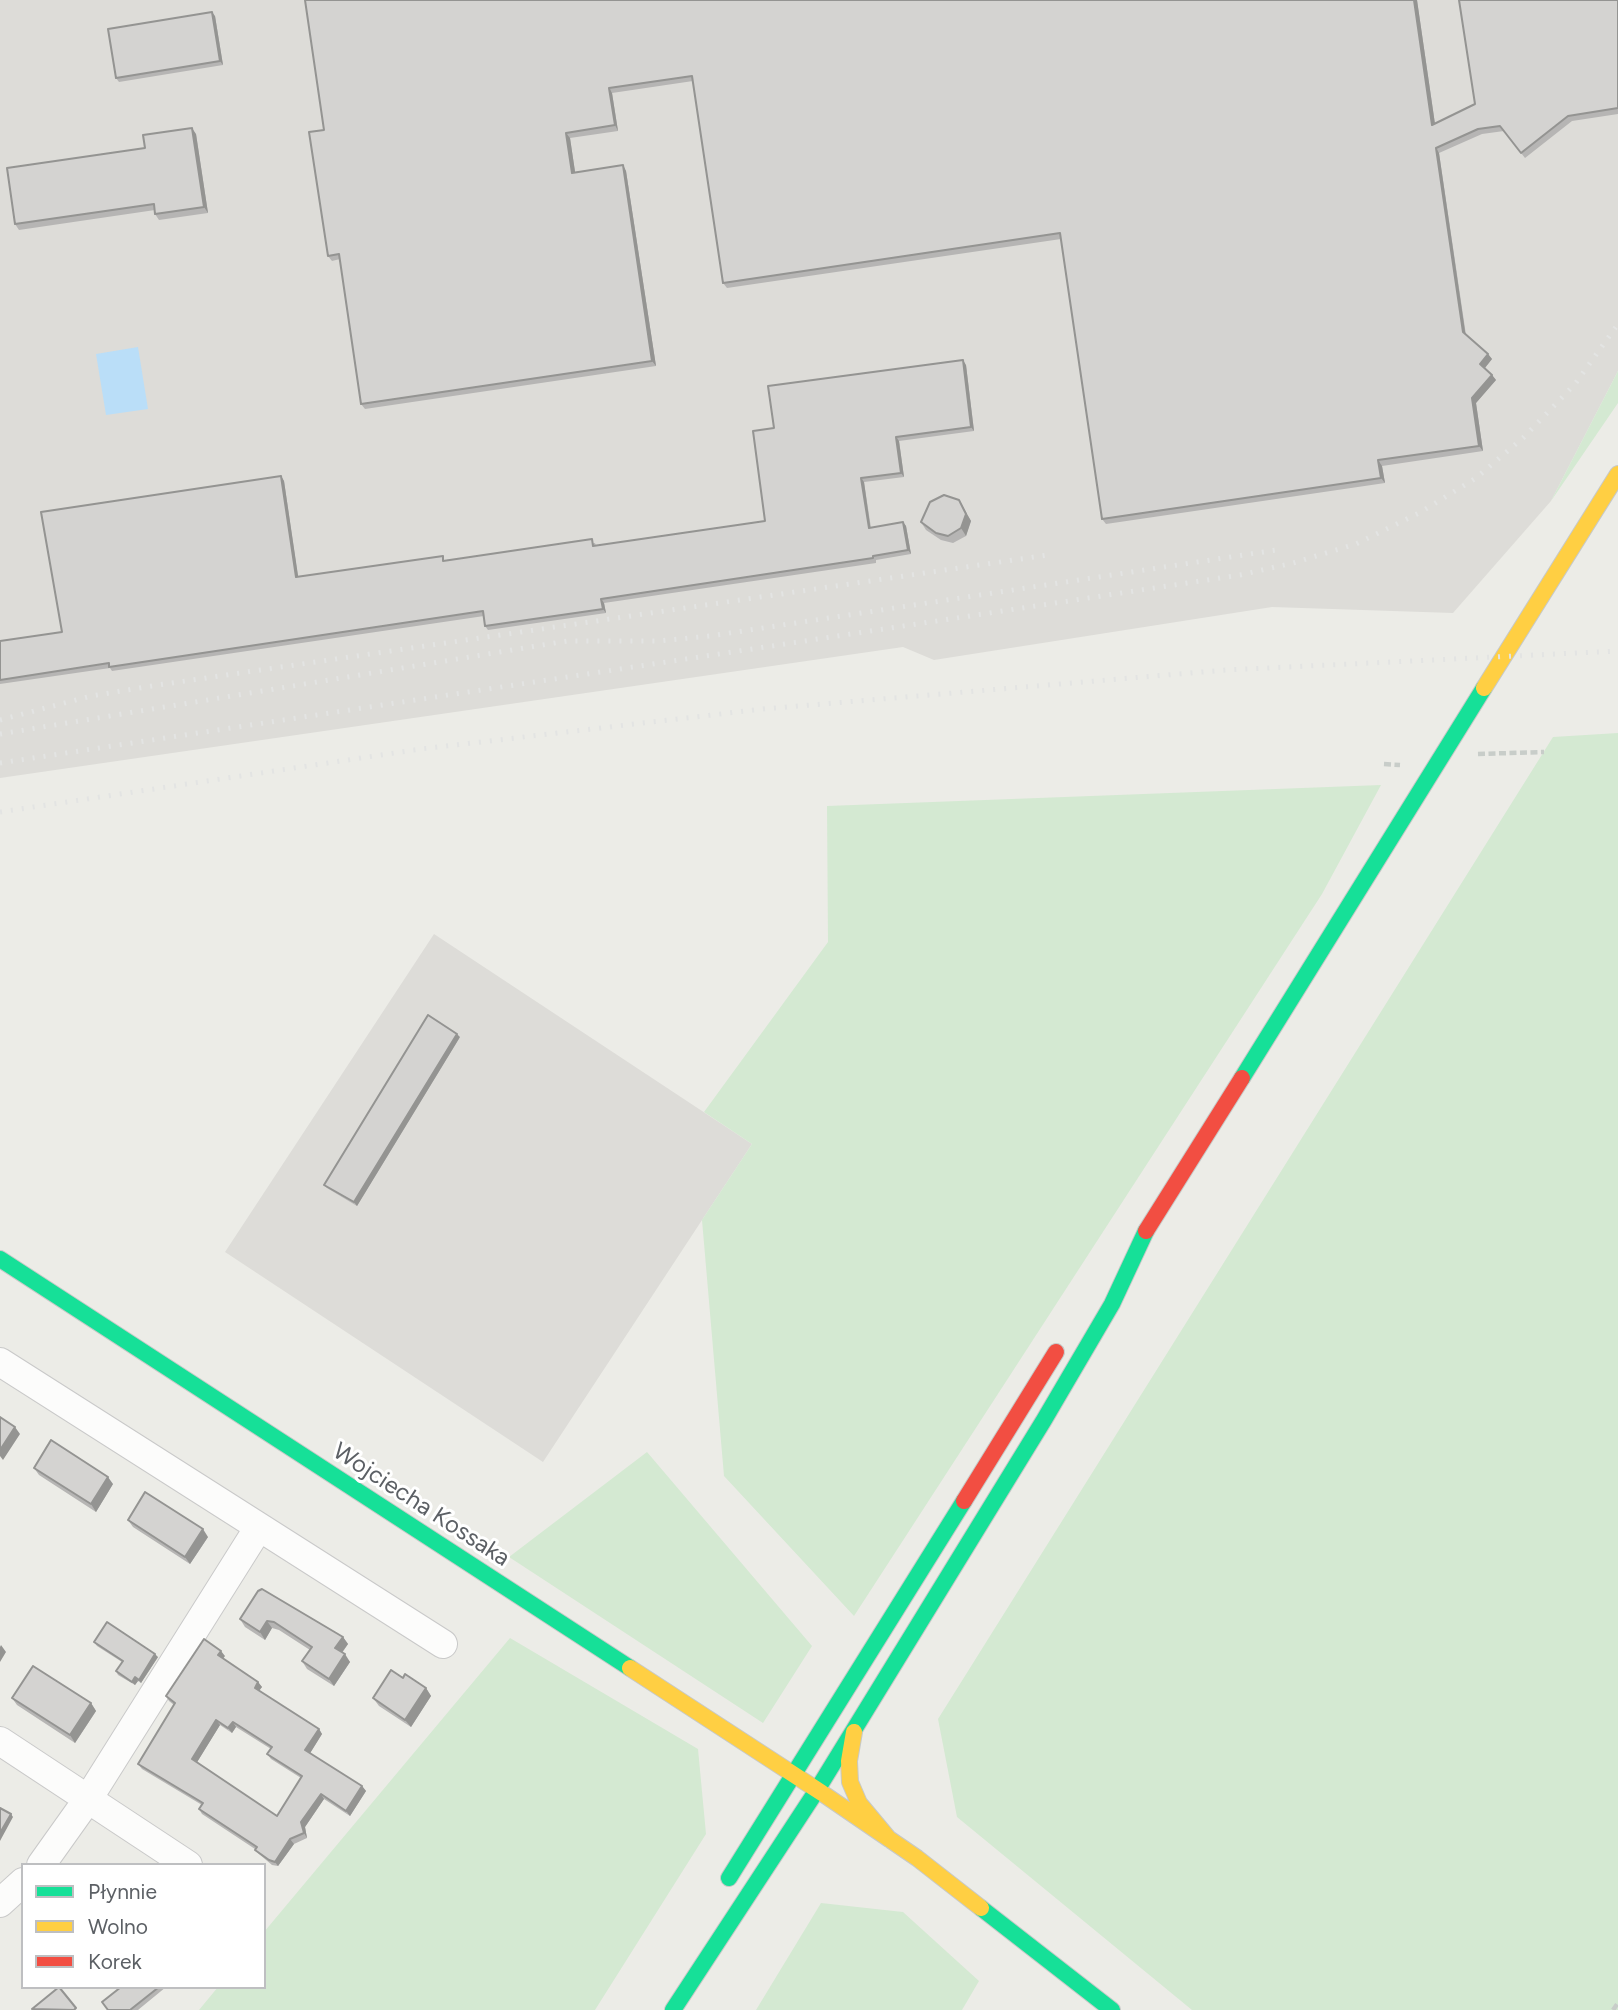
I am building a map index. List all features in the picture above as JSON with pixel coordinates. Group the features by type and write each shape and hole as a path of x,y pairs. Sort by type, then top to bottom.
{"main road":[{"path":"673,2010 817,1790 1051,1409 1112,1304 1143,1236 1618,474"},
{"path":"1104,1282 1143,1236"},
{"name":"Wojciecha Kossaka","path":"0,1259 792,1773 889,1839"},
{"path":"717,1897 1066,1337"},
{"path":"856,1726 850,1752 850,1782 859,1803 889,1839 1112,2010"},
{"path":"788,1833 796,1825 822,1815 852,1817 869,1825"}],"street":[{"path":"0,1362 443,1644"},
{"path":"42,1863 88,1799 259,1527"},
{"path":"0,1741 185,1863"},
{"path":"0,1903 21,1884"}],"path":[{"path":"1446,750 1477,754 1544,752"},
{"path":"1613,2010 1618,2003"}],"shaded area":[{"path":"0,0 1618,0 1618,371 1551,501 1453,613 1272,607 934,660 903,647 0,778"},
{"path":"434,934 752,1144 543,1462 225,1252"}],"green space":[{"path":"1618,371 1618,403 1551,501"},
{"path":"1618,733 1618,2010 1192,2010 957,1817 938,1719 1553,737"},
{"path":"1381,785 1322,894 854,1616 724,1476 702,1220 752,1144 704,1112 828,942 827,806"},
{"path":"647,1452 812,1646 763,1723 509,1557"},
{"path":"510,1638 698,1749 706,1834 595,2010 199,2010 216,1989 266,1989 266,1930"},
{"path":"821,1903 903,1912 979,1981 962,2010 756,2010"}],"water":[{"path":"138,347 148,409 106,415 96,354"}],"building":[{"path":"305,0 1414,0 1432,125 1475,104 1459,0 1618,0 1618,108 1568,116 1521,153 1500,126 1478,129 1436,148 1463,332 1488,354 1480,364 1492,375 1472,398 1479,446 1378,460 1381,478 1102,519 1060,233 723,283 692,76 609,88 615,125 566,133 572,173 623,165 652,361 361,404 339,254 328,256 309,132 324,130"},
{"path":"212,12 220,61 116,78 108,29"},
{"path":"192,128 204,207 155,214 154,204 15,224 7,168 145,148 143,135"},
{"path":"963,360 971,427 896,437 901,473 861,478 869,528 903,522 908,550 873,558 601,599 603,609 485,626 483,611 109,667 109,663 0,680 0,641 62,632 41,512 281,476 296,577 443,556 443,561 592,539 593,546 765,521 753,431 774,428 768,386"},
{"path":"944,495 959,500 966,514 961,528 948,536 936,533 921,522 930,502"},
{"path":"428,1015 457,1034 354,1202 324,1185"},
{"path":"0,1417 15,1427 0,1450"},
{"path":"51,1440 108,1477 91,1504 34,1468"},
{"path":"145,1492 203,1529 185,1557 128,1520"},
{"path":"262,1589 343,1637 335,1648 345,1654 329,1679 302,1661 312,1647 274,1622 267,1621 260,1632 240,1619"},
{"path":"107,1622 155,1654 139,1680 135,1677 132,1682 116,1671 123,1661 94,1642"},
{"path":"204,1639 221,1651 218,1655 258,1682 255,1688 319,1729 305,1750 362,1786 346,1811 321,1794 301,1822 304,1833 290,1839 275,1862 269,1860 255,1850 257,1847 199,1809 203,1803 138,1764 175,1703 166,1696","holes":["216,1720 228,1728 233,1722 272,1747 267,1754 302,1776 277,1816 192,1759"]},
{"path":"33,1666 91,1703 70,1735 12,1698"},
{"path":"391,1670 403,1678 405,1674 426,1688 405,1720 373,1698"},
{"path":"0,1808 11,1814 0,1833"},
{"path":"57,1989 61,1989 76,2008 74,2010 32,2009"},
{"path":"118,1989 156,1989 130,2010 108,2010 102,2002"}],"railway":[{"path":"0,763 1240,575 1293,563 1356,544 1421,512 1476,478 1524,437 1575,384 1618,324"},
{"path":"0,734 567,641 658,641 710,636 1283,549"},
{"path":"0,720 91,696 158,685 1048,555"},
{"path":"0,812 421,749 763,709 1226,670 1618,651"}],"traffic: fast":[{"path":"1242,1078 1484,688"},
{"path":"673,2010 817,1790 1044,1420 1112,1304 1146,1231"},
{"path":"0,1259 630,1668"},
{"path":"729,1878 964,1501"},
{"path":"981,1908 1112,2010"}],"traffic: slow":[{"path":"1484,688 1618,474"},
{"path":"630,1668 822,1793 917,1858 981,1908"},
{"path":"854,1732 849,1761 850,1782 859,1803 889,1839"}],"traffic: jam":[{"path":"1146,1231 1242,1078"},
{"path":"964,1501 1056,1352"}]}
